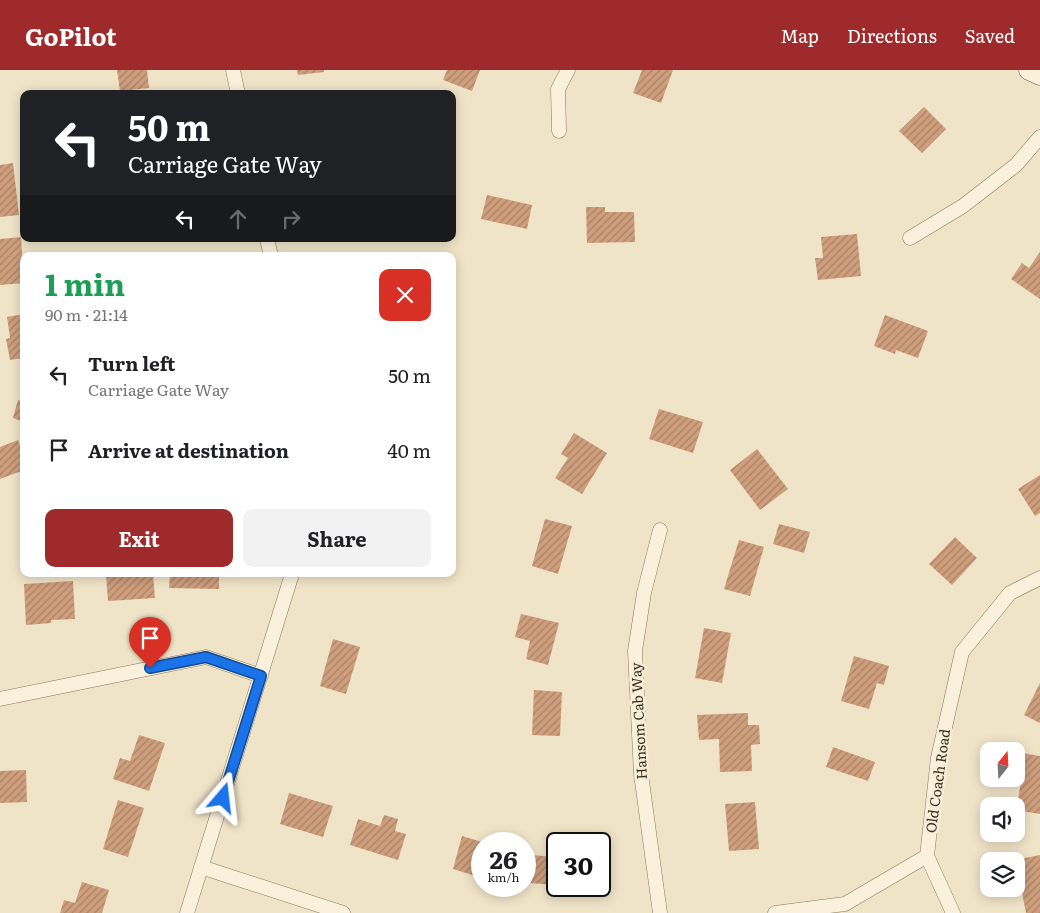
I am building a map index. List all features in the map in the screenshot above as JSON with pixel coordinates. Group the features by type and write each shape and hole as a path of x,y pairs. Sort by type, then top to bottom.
{"street":[{"path":"233,70 237,90"},
{"path":"559,132 558,89 568,70"},
{"path":"1030,70 1040,75"},
{"path":"910,238 963,206 1016,165 1040,137"},
{"name":"Hansom Cab Way","path":"660,530 644,593 635,650 641,774 660,913"},
{"path":"187,913 291,577"},
{"name":"Old Coach Road","path":"927,856 938,758 962,652 1010,593 1040,578"},
{"path":"0,699 206,657 261,676"},
{"path":"775,913 845,904 927,856 953,913"},
{"path":"201,867 343,913"}],"building":[{"path":"117,70 147,70 149,88 120,90"},
{"path":"297,70 324,70 324,72 298,75"},
{"path":"447,70 480,70 472,91 443,80"},
{"path":"642,70 673,70 661,103 633,93"},
{"path":"924,107 946,129 922,153 899,131"},
{"path":"13,163 19,215 0,217 0,165"},
{"path":"487,195 532,205 527,229 481,219"},
{"path":"586,207 605,207 605,212 634,212 635,242 587,243"},
{"path":"857,234 861,276 818,280 815,258 823,258 821,237"},
{"path":"20,237 22,252 20,252 20,283 0,285 0,239"},
{"path":"1040,252 1040,299 1011,279 1022,263 1029,268"},
{"path":"20,315 20,359 10,360 6,339 10,338 7,317"},
{"path":"885,315 928,331 918,358 896,350 895,354 874,346"},
{"path":"18,400 20,401 20,421 13,418"},
{"path":"659,409 703,422 693,453 649,439"},
{"path":"574,433 607,453 582,494 555,478 568,458 561,454"},
{"path":"18,440 20,445 20,472 0,479 0,447"},
{"path":"757,449 788,489 760,510 730,470"},
{"path":"1040,475 1040,513 1035,516 1018,489"},
{"path":"545,519 572,526 558,574 532,566"},
{"path":"779,524 810,532 804,553 773,544"},
{"path":"955,537 977,558 952,585 929,564"},
{"path":"739,540 764,547 750,596 724,589"},
{"path":"106,577 153,577 155,598 108,601"},
{"path":"170,577 219,577 219,589 169,588"},
{"path":"73,581 75,619 51,620 51,623 26,625 24,584"},
{"path":"521,614 559,623 548,665 526,659 530,641 515,637"},
{"path":"704,628 731,633 722,683 695,678"},
{"path":"333,639 360,647 346,694 320,686"},
{"path":"854,656 889,666 884,685 877,683 869,709 841,701"},
{"path":"1040,683 1040,723 1024,715"},
{"path":"534,690 562,692 560,736 532,735"},
{"path":"748,713 748,725 759,725 760,744 751,745 752,771 720,772 719,739 699,740 697,715"},
{"path":"139,735 165,743 149,791 113,779 120,758 130,761"},
{"path":"833,747 875,762 868,781 826,767"},
{"path":"1025,754 1040,756 1040,814 1025,812 1025,797 1018,797 1020,788 1025,788"},
{"path":"26,770 27,802 0,803 0,771"},
{"path":"289,793 333,806 323,837 280,824"},
{"path":"118,800 144,808 128,857 103,849"},
{"path":"755,802 759,849 729,851 725,804"},
{"path":"384,815 398,819 395,831 406,834 398,860 350,845 358,819 380,826"},
{"path":"462,836 471,839 471,875 453,869"},
{"path":"536,855 546,856 546,884 536,884"},
{"path":"1040,855 1040,913 1026,913 1023,897 1025,897 1025,858"},
{"path":"82,882 109,890 102,913 60,913 64,900 75,903"}],"route":[{"path":"150,668 206,657 261,676 223,798"}]}
